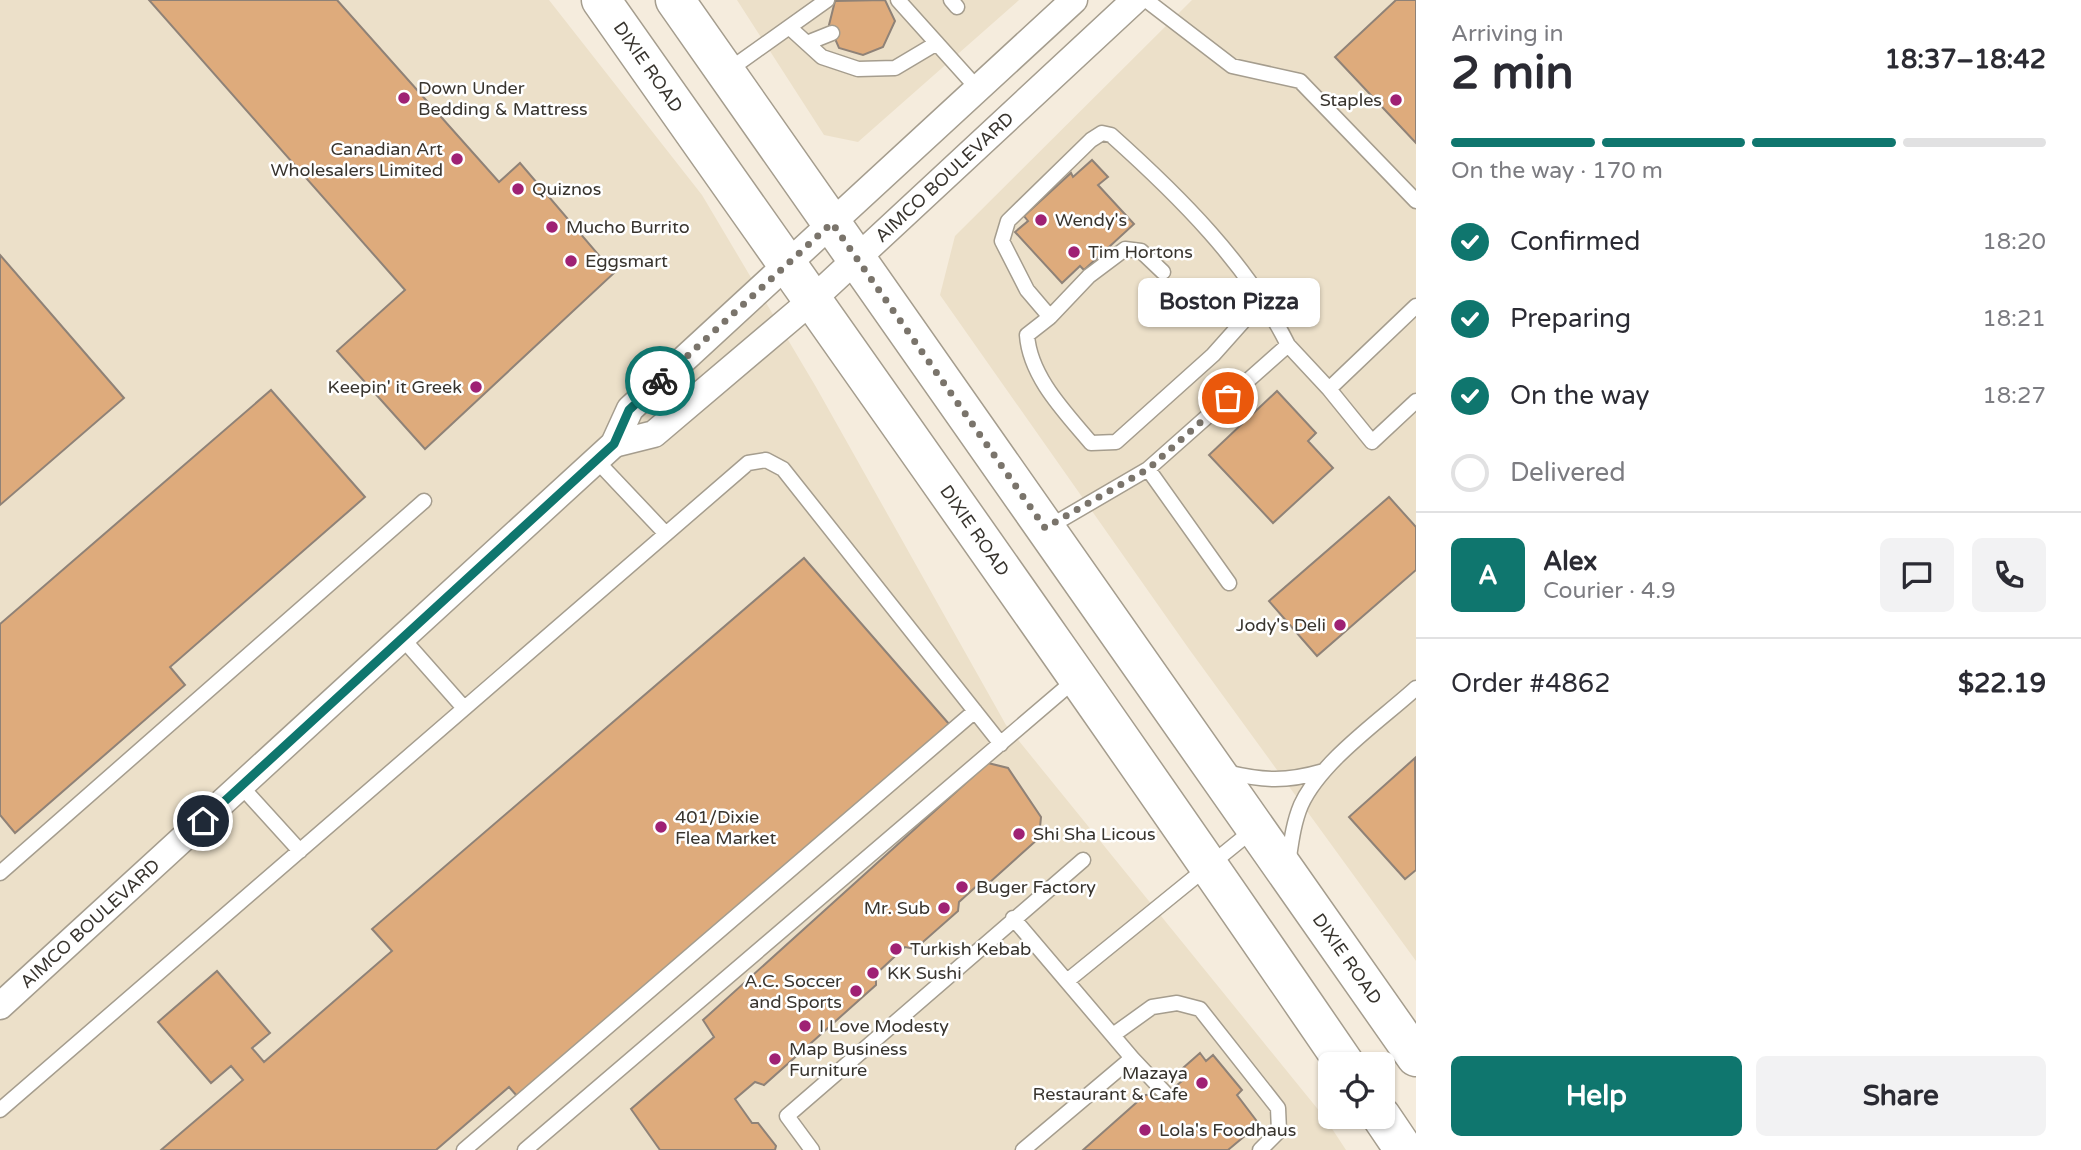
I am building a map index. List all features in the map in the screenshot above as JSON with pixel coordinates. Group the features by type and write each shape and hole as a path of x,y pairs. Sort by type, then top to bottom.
{"main road":[{"name":"DIXIE ROAD","path":"601,0 1338,1052"},
{"name":"DIXIE ROAD","path":"675,0 1416,1057"},
{"path":"1076,679 1123,640"},
{"path":"1390,1129 1404,1150"}],"street":[{"name":"AIMCO BOULEVARD","path":"4,993 242,786 605,452 629,410 1074,0"},
{"name":"AIMCO BOULEVARD","path":"605,452 654,434 811,301 859,260 1135,0"}],"lane":[{"path":"726,72 827,0"},
{"path":"1146,0 1232,66 1300,81 1416,201"},
{"path":"897,6 937,43 978,89"},
{"path":"789,27 822,57 858,69 895,68 937,43"},
{"path":"807,43 832,33"},
{"path":"1050,317 1027,290 1002,241 1008,222 1102,132 1111,135 1165,184 1208,233 1263,299 1288,345 1373,442 1416,401"},
{"path":"1163,272 1141,251 1125,249 1089,276 1050,317 1027,335 1029,355 1057,402 1091,443 1115,442 1213,355 1263,299"},
{"path":"1329,389 1416,306"},
{"path":"1045,528 1148,469 1288,345"},
{"path":"605,452 666,534"},
{"path":"0,1110 748,463 766,460 783,469 1001,744"},
{"path":"1148,469 1229,583"},
{"path":"0,873 424,501"},
{"path":"402,639 464,708"},
{"path":"525,1150 1076,679"},
{"path":"1287,872 1293,828 1302,803 1324,771 1416,688"},
{"path":"464,1150 975,711"},
{"path":"1213,769 1259,779 1292,780 1324,771"},
{"path":"242,786 300,851"},
{"path":"1067,981 1256,827"},
{"path":"812,1150 787,1116 1083,860"},
{"path":"1013,918 1166,1094"},
{"path":"1112,1035 1152,1007 1177,1003 1200,1009 1278,1108 1279,1131 1259,1150"},
{"path":"1023,1150 1132,1058"}],"shaded area":[{"path":"0,0 549,0 702,195 816,387 1006,725 1318,1109 1318,1129 1332,1129 1346,1150 0,1150"},
{"path":"737,0 1019,0 858,142 824,135"},
{"path":"1192,0 1416,0 1416,961 1189,649 940,295 955,236"}],"building":[{"path":"149,0 337,0 499,182 520,163 614,273 425,449 337,351 405,290"},
{"path":"885,0 895,21 883,47 863,55 839,48 829,25 835,1"},
{"name":"Staples","path":"1396,0 1416,0 1416,143 1335,57"},
{"path":"1092,160 1108,177 1098,185 1134,224 1084,270 1080,266 1062,283 1015,232 1028,221 1024,216 1071,173 1073,177"},
{"path":"0,255 124,398 0,505"},
{"path":"271,390 365,497 170,667 185,685 15,833 0,815 0,624"},
{"path":"1277,391 1316,433 1308,441 1333,468 1273,523 1209,455"},
{"path":"1389,497 1416,527 1416,570 1317,656 1269,601"},
{"name":"401/Dixie Flea Market","path":"804,558 949,724 517,1096 509,1087 436,1150 161,1150 243,1080 231,1066 211,1083 158,1022 217,971 270,1033 252,1048 264,1062 392,951 372,929"},
{"path":"1415,758 1416,870 1405,879 1349,817"},
{"path":"988,763 1008,768 1041,817 1039,838 989,883 981,882 959,902 958,911 915,949 905,947 876,974 876,985 764,1085 755,1082 735,1099 752,1123 758,1123 776,1146 775,1150 660,1150 631,1109 714,1037 703,1020"},
{"path":"1200,1053 1206,1061 1213,1055 1242,1090 1237,1095 1259,1124 1228,1150 1083,1150 1145,1095 1166,1094 1182,1081 1175,1075"}],"way so far":[{"path":"660,381 832,223 1045,528 1148,469 1228,398"}],"place":[{"name":"Down Under Bedding & Mattress","path":"404,98"},
{"name":"Staples","path":"1396,100"},
{"name":"Canadian Art Wholesalers Limited","path":"457,159"},
{"name":"Quiznos","path":"518,189"},
{"name":"Wendy's","path":"1041,220"},
{"name":"Mucho Burrito","path":"552,227"},
{"name":"Tim Hortons","path":"1074,252"},
{"name":"Eggsmart","path":"571,261"},
{"name":"Keepin' it Greek","path":"476,387"},
{"name":"Boston Pizza","path":"1228,398"},
{"name":"Jody's Deli","path":"1340,625"},
{"name":"401/Dixie Flea Market","path":"661,827"},
{"name":"Shi Sha Licous","path":"1019,834"},
{"name":"Buger Factory","path":"962,887"},
{"name":"Mr. Sub","path":"944,908"},
{"name":"Turkish Kebab","path":"896,949"},
{"name":"KK Sushi","path":"873,973"},
{"name":"A.C. Soccer and Sports","path":"856,991"},
{"name":"I Love Modesty","path":"805,1026"},
{"name":"Map Business Furniture","path":"775,1059"},
{"name":"Mazaya Restaurant & Cafe","path":"1202,1083"},
{"name":"Lola's Foodhaus","path":"1145,1130"}],"route":[{"path":"203,821 614,444 629,410 660,381"}]}
